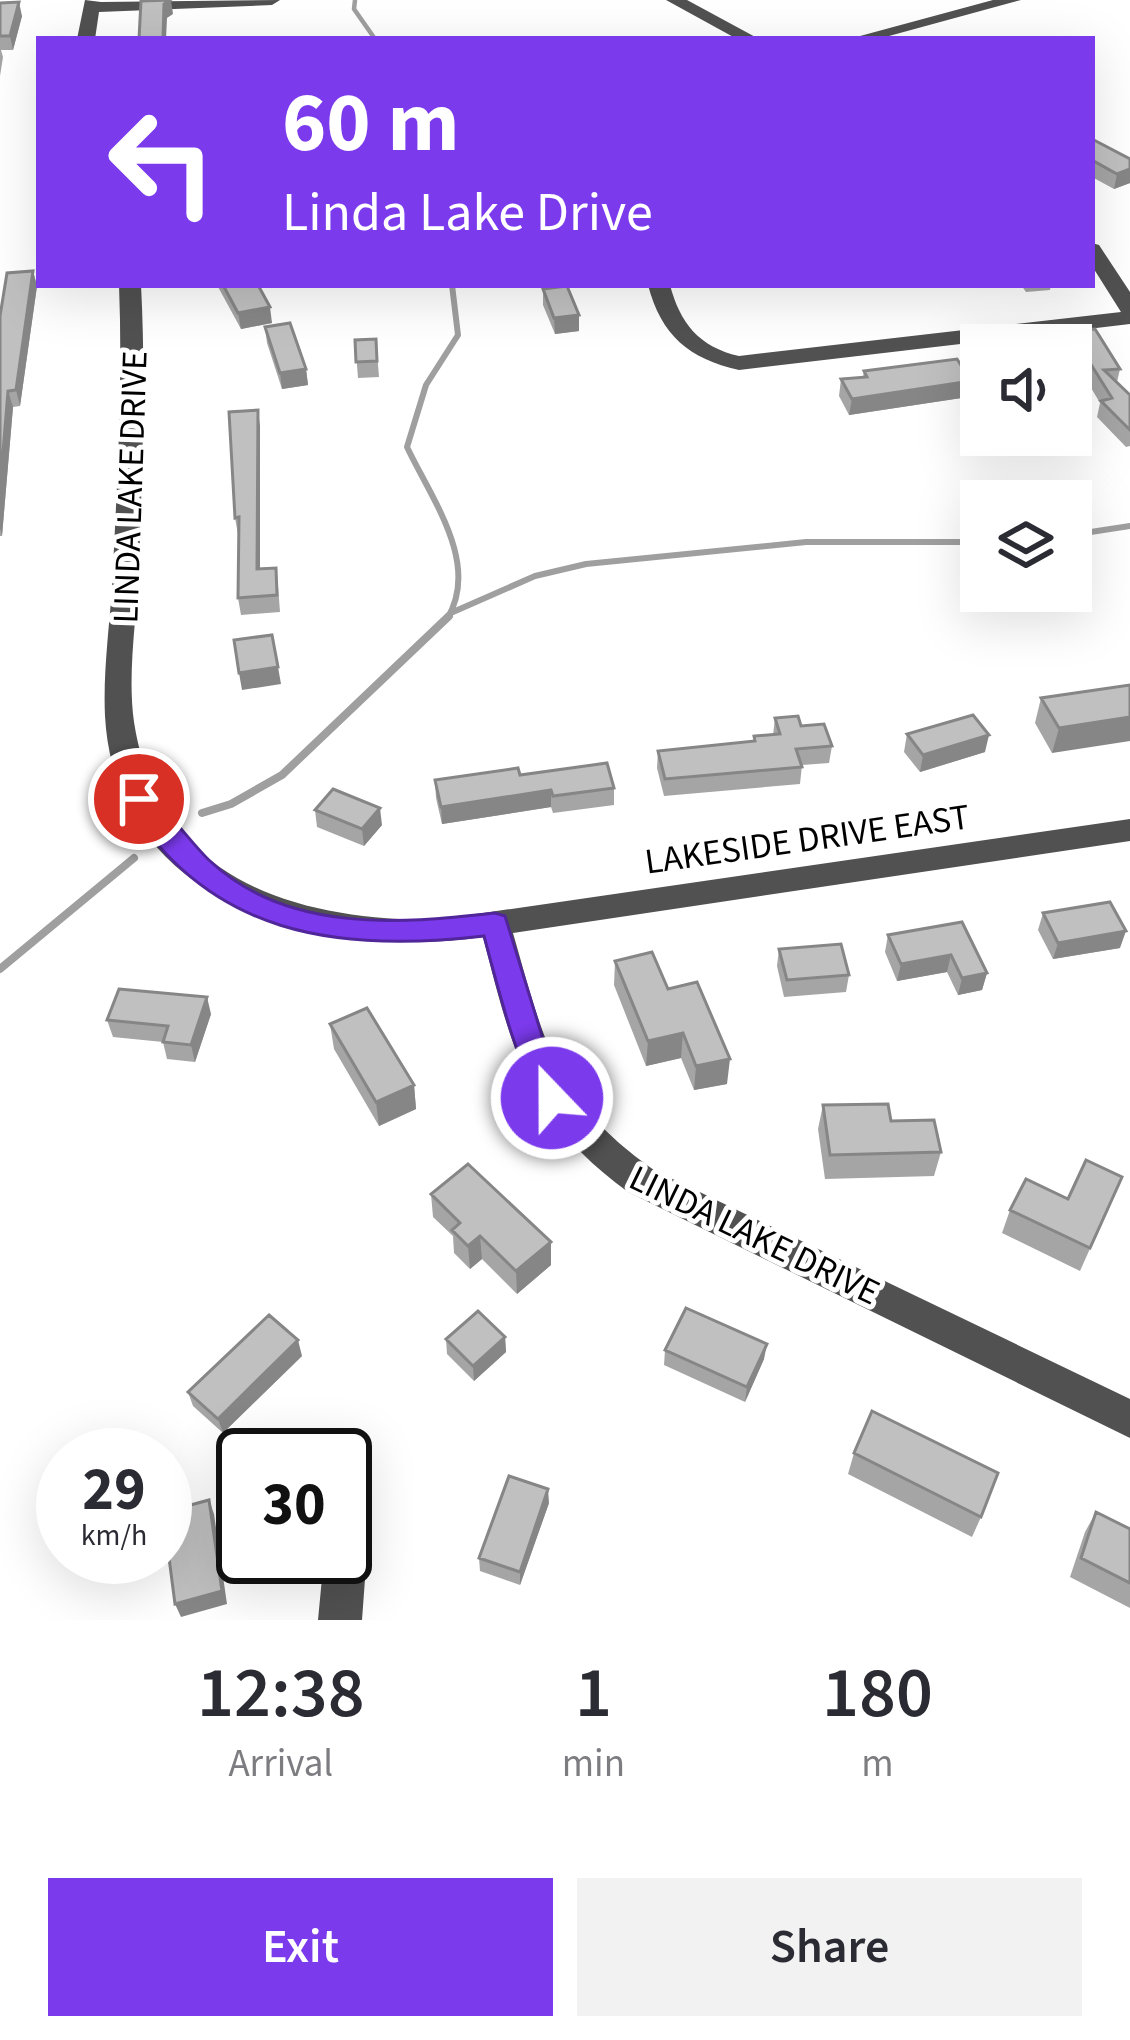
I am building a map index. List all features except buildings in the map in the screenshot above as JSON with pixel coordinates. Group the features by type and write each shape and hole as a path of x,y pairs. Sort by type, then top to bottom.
{"street":[{"path":"87,36 93,4 272,0"},
{"path":"674,0 744,36"},
{"path":"870,36 1012,0"},
{"path":"659,288 668,317 692,347 719,360 739,363 1130,313 1095,254"},
{"name":"LINDA LAKE DRIVE","path":"130,288 134,376 118,717 125,766 157,825 204,873 240,896 295,920 363,933 408,934 495,924 535,1062 575,1131 605,1158 641,1181 1130,1419"},
{"name":"LAKESIDE DRIVE EAST","path":"495,924 1130,830"},
{"path":"340,1620 343,1584"}],"waterway":[{"path":"355,0 354,9 373,36"},
{"path":"448,617 456,598 456,554 407,447 426,385 458,335 452,288"},
{"path":"1092,532 1130,526"},
{"path":"453,612 535,576 586,564 806,542 960,542"},
{"path":"202,813 231,804 282,775 448,617"},
{"path":"0,969 134,858"}],"route":[{"path":"139,799 157,825 204,873 260,907 295,920 363,933 408,934 495,924 535,1062 552,1098"}]}
